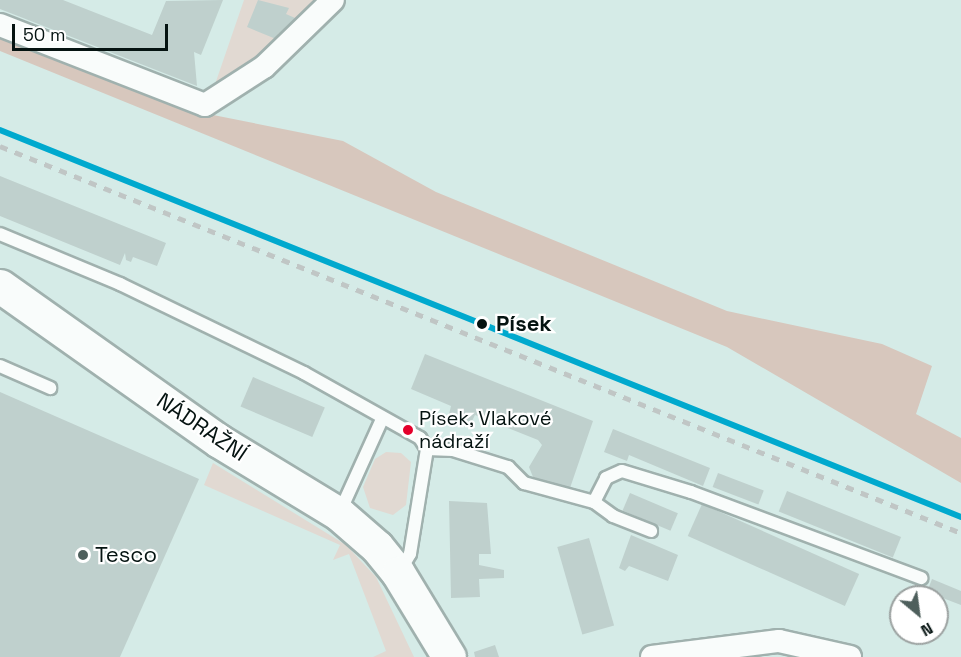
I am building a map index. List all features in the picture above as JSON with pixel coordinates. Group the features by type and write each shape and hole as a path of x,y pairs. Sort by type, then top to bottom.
{"main road":[{"name":"NÁDRAŽNÍ","path":"0,286 219,441 339,514 377,547 398,573 449,657"},
{"name":"NÁDRAŽNÍ","path":"398,573 428,657"}],"street":[{"path":"0,26 205,105 264,67 333,0"},
{"path":"652,657 779,640 849,657"}],"lane":[{"path":"0,234 120,284 312,377 382,419 408,430 427,449 453,450 508,467 524,483 594,502 613,516 651,531"},
{"path":"0,366 50,388"},
{"path":"339,514 382,419"},
{"path":"398,573 410,555 427,449"},
{"path":"594,502 606,478 622,471 691,492 921,578"}],"shaded area":[{"path":"244,0 335,0 212,93"},
{"path":"0,35 198,112 343,141 436,192 727,311 882,344 932,366 916,414 961,438 961,483 727,347 0,51"},
{"path":"386,452 401,453 411,462 406,505 393,515 370,508 363,487 375,459"},
{"path":"213,463 346,545 376,577 414,657 373,657 386,651 349,554 333,560 340,545 204,485"}],"building":[{"path":"0,0 63,0 152,35 166,1 223,0 201,55 194,52 197,86 0,9"},
{"path":"258,0 289,8 286,14 295,18 287,36 279,33 276,39 247,27"},
{"path":"0,176 166,243 157,266 133,257 131,262 126,260 125,253 120,265 0,216"},
{"path":"425,354 593,421 570,488 533,477 529,467 542,445 538,440 475,415 471,423 463,422 449,414 451,406 411,389"},
{"path":"253,377 325,407 312,437 240,406"},
{"name":"Tesco","path":"0,392 199,479 120,657 0,657"},
{"path":"613,429 710,468 703,486 629,455 627,461 604,452"},
{"path":"718,473 764,491 758,505 713,487"},
{"path":"787,491 901,537 893,557 779,511"},
{"path":"630,493 678,513 670,531 623,510"},
{"path":"449,501 487,503 491,554 479,554 479,565 504,570 504,578 479,579 480,597 451,598"},
{"path":"702,504 859,574 845,606 688,536"},
{"path":"631,535 678,555 668,581 629,566 625,571 619,568"},
{"path":"589,538 614,625 582,635 557,547"},
{"path":"932,579 946,585 930,585"},
{"path":"949,586 961,591 961,605 949,600"},
{"path":"495,645 499,657 475,657 474,652"}],"railway":[{"path":"0,146 961,533"}],"transit line":[{"path":"0,130 961,517"}],"place":[{"name":"Písek","path":"482,324"},
{"name":"Písek, Vlakové nádraží","path":"408,430"},
{"name":"Tesco","path":"83,555"}]}
